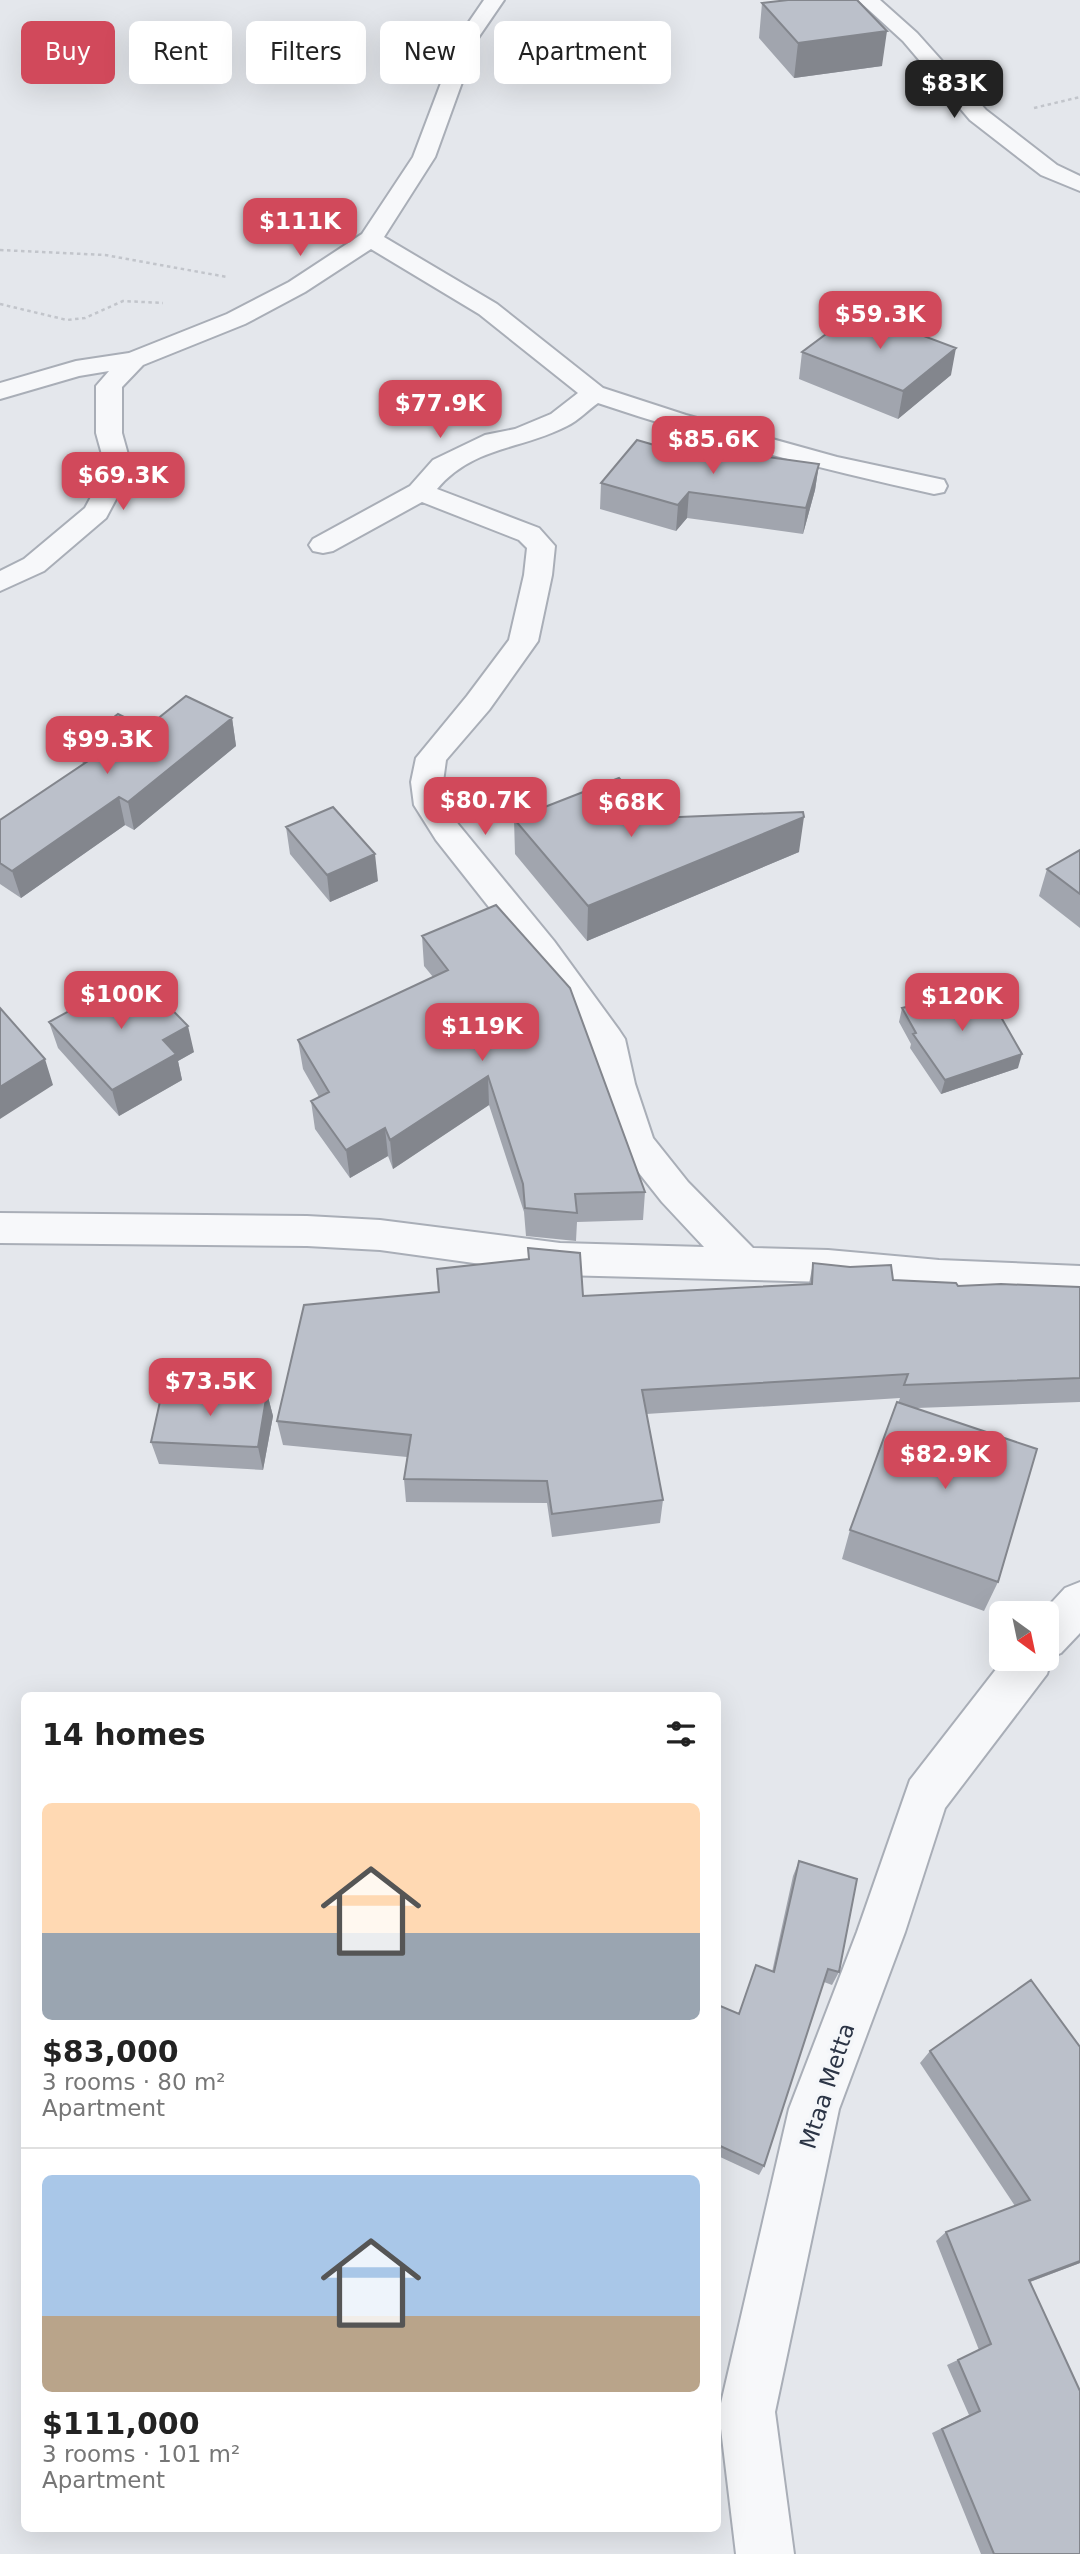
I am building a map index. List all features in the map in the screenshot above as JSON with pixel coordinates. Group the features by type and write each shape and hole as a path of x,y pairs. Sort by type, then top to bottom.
{"street":[{"path":"0,391 76,369 134,360 236,320 297,287 371,239 424,157 468,38 494,0"},
{"path":"868,0 910,37 978,115 1049,170 1080,184"},
{"path":"371,239 488,309 594,393 677,421 833,464 934,486"},
{"path":"0,582 34,565 96,512 119,469 109,433 109,386 134,360"},
{"path":"323,545 420,492 442,466 494,441 523,435 560,420 594,393"},
{"path":"420,492 529,534 541,546 538,575 523,641 478,703 431,758 427,782 430,805 447,832 542,950 607,1039 617,1084 637,1144 675,1192 743,1263"},
{"path":"0,1228 307,1231 380,1235 560,1259 743,1263 1080,1282"},
{"path":"1059,1625 1080,1602"},
{"name":"Mtaa Metta","path":"765,2554 747,2412 814,2109 881,1932 926,1796 1022,1671"}],"path":[{"path":"0,250 41,249 107,256 297,287"},
{"path":"0,304 74,320 86,318 118,301 133,299 173,304 236,320"}],"building":[{"path":"788,0 857,0 887,31 798,43 762,3"},
{"path":"857,311 956,348 903,391 802,352"},
{"path":"637,440 696,457 703,448 819,464 806,508 689,492 678,505 601,483"},
{"path":"186,696 232,718 128,802 119,797 12,871 0,863 0,820 97,755 78,745 118,714 146,728"},
{"path":"619,778 655,818 803,812 804,817 588,906 514,819"},
{"path":"333,807 375,854 327,875 286,827"},
{"path":"1080,850 1080,894 1047,869"},
{"path":"496,905 570,988 645,1192 575,1194 577,1213 525,1208 523,1184 488,1076 390,1140 385,1128 346,1150 311,1101 329,1092 298,1040 448,970 422,936"},
{"path":"137,974 188,1026 163,1040 176,1054 112,1090 49,1022"},
{"path":"985,989 1022,1054 945,1080 913,1034 916,1033 902,1008"},
{"path":"0,1008 45,1059 0,1087"},
{"path":"528,1248 580,1253 583,1296 812,1284 813,1263 850,1267 891,1265 893,1280 956,1283 958,1286 1001,1284 1080,1287 1080,1378 904,1385 908,1374 642,1390 663,1500 552,1514 547,1481 404,1479 411,1435 277,1421 304,1305 439,1292 437,1269 529,1259"},
{"path":"163,1388 267,1393 258,1447 151,1442"},
{"path":"897,1402 1037,1449 998,1582 850,1530"},
{"path":"799,1861 857,1879 839,1972 828,1969 764,2166 721,2146 721,2006 739,2014 756,1965 774,1972"},
{"path":"1031,1980 1080,2047 1080,2261 1029,2280 1080,2391 1080,2554 994,2554 942,2429 980,2411 958,2360 991,2344 946,2232 1030,2200 930,2051"}]}
